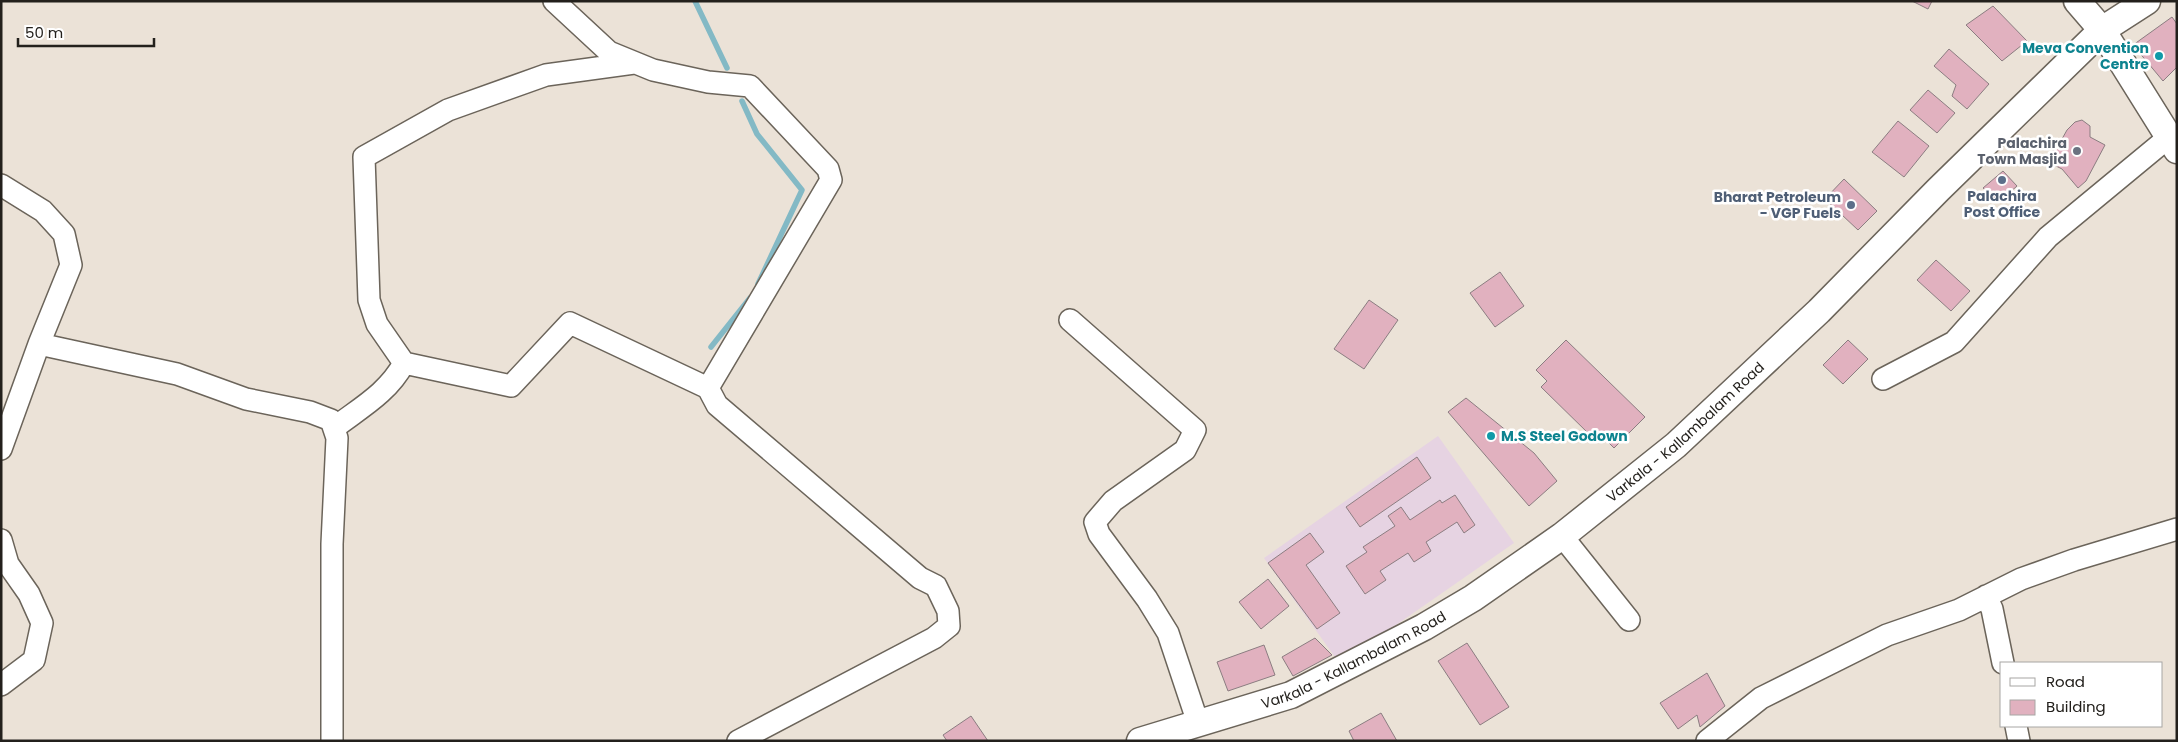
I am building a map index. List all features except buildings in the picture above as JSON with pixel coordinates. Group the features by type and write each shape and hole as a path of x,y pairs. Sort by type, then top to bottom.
{"main road":[{"path":"2077,1 2102,30 2173,144"},
{"name":"Varkala - Kallambalam Road","path":"1140,741 1291,695 1424,627 1474,598 1562,536 1676,446 1818,311 1938,190 2102,30 2147,1"}],"street":[{"path":"554,1 610,52 653,70 708,82 750,86 828,169 831,180 708,388"},
{"path":"636,62 546,75 448,110 364,157 369,300 377,324 404,363 511,386 570,323 708,388 716,405 920,578 936,586 948,612 949,626 934,638 738,741"},
{"path":"1884,378 1954,342 2048,237 2173,144"},
{"path":"1,186 48,216 64,234 72,265 39,344 1,449"},
{"path":"1070,320 1195,430 1185,450 1113,501 1096,522 1099,534 1147,598 1168,634 1198,723"},
{"path":"39,344 177,374 246,400 317,415 331,420 337,438 332,544 332,741"},
{"path":"334,428 383,392 396,377 404,363"},
{"path":"1707,741 1760,698 1887,636 1959,610 2021,579 2074,560 2177,529"},
{"path":"1562,536 1630,620"},
{"path":"1,540 8,564 29,594 42,623 34,660 1,686"},
{"path":"1986,596 1997,631 2003,662"},
{"path":"2016,727 2019,741"}],"shaded area":[{"path":"1438,436 1514,543 1340,664 1264,558"}],"waterway":[{"path":"695,1 727,68"},
{"path":"742,101 757,134 802,190 758,284"},
{"path":"711,347 750,298"}],"place":[{"name":"Meva Convention Centre","path":"2159,56"},
{"name":"Palachira Town Masjid","path":"2077,151"},
{"name":"Palachira Post Office","path":"2002,180"},
{"name":"Bharat Petroleum - VGP Fuels","path":"1851,205"},
{"name":"M.S Steel Godown","path":"1491,436"}]}
